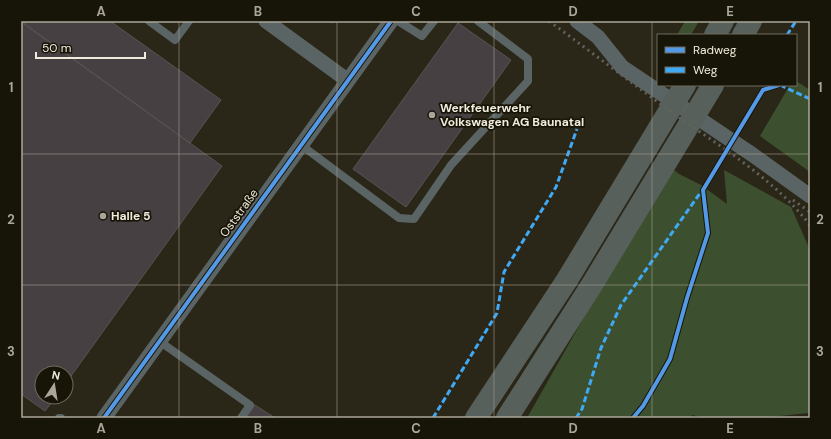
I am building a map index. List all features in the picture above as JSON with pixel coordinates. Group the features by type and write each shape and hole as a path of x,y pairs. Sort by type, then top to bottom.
{"highway":[{"path":"716,34 723,21"},
{"path":"744,34 751,21"},
{"path":"476,418 567,280 684,86"},
{"path":"507,418 588,290 712,86"}],"street":[{"path":"266,21 347,80"},
{"name":"Oststraße","path":"104,418 391,21"},
{"path":"577,21 598,37 622,67 753,154 810,196"}],"lane":[{"path":"149,21 175,40 189,21"},
{"path":"398,21 422,36 434,21"},
{"path":"301,145 399,218 414,219 451,165 528,81 528,59 478,21"},
{"path":"159,341 250,405 241,418"}],"green space":[{"path":"685,21 699,21 692,34 678,34"},
{"path":"797,82 810,90 810,172 760,136 789,86 797,86"},
{"path":"673,169 679,174 701,185 727,204 724,170 791,207 810,250 810,413 735,419 705,418 692,415 690,418 527,418 596,296"}],"building":[{"path":"21,21 110,21 221,100 190,143"},
{"name":"Halle 5","path":"21,22 222,166 74,372 74,365 34,365 34,403 21,394"},
{"name":"Werkfeuerwehr Volkswagen AG Baunatal","path":"458,23 511,60 406,207 353,169"},
{"name":"Halle 5","path":"37,405 50,405 45,411"},
{"path":"255,405 275,418 246,418"}],"railway":[{"path":"332,21 336,24"},
{"path":"549,21 674,114 764,178 796,208 810,225"},
{"path":"793,200 810,212"}],"marked path":[{"path":"788,34 796,21"},
{"path":"782,86 810,99"},
{"path":"433,418 497,313 504,272 556,187 577,129"},
{"path":"576,418 582,409 601,348 621,305 703,189"}],"cycle path":[{"path":"104,418 391,21"},
{"path":"633,418 643,406 670,359 687,298 708,233 703,190 763,90 776,86"}],"place":[{"name":"Werkfeuerwehr Volkswagen AG Baunatal","path":"432,115"},
{"name":"Halle 5","path":"103,216"}]}
